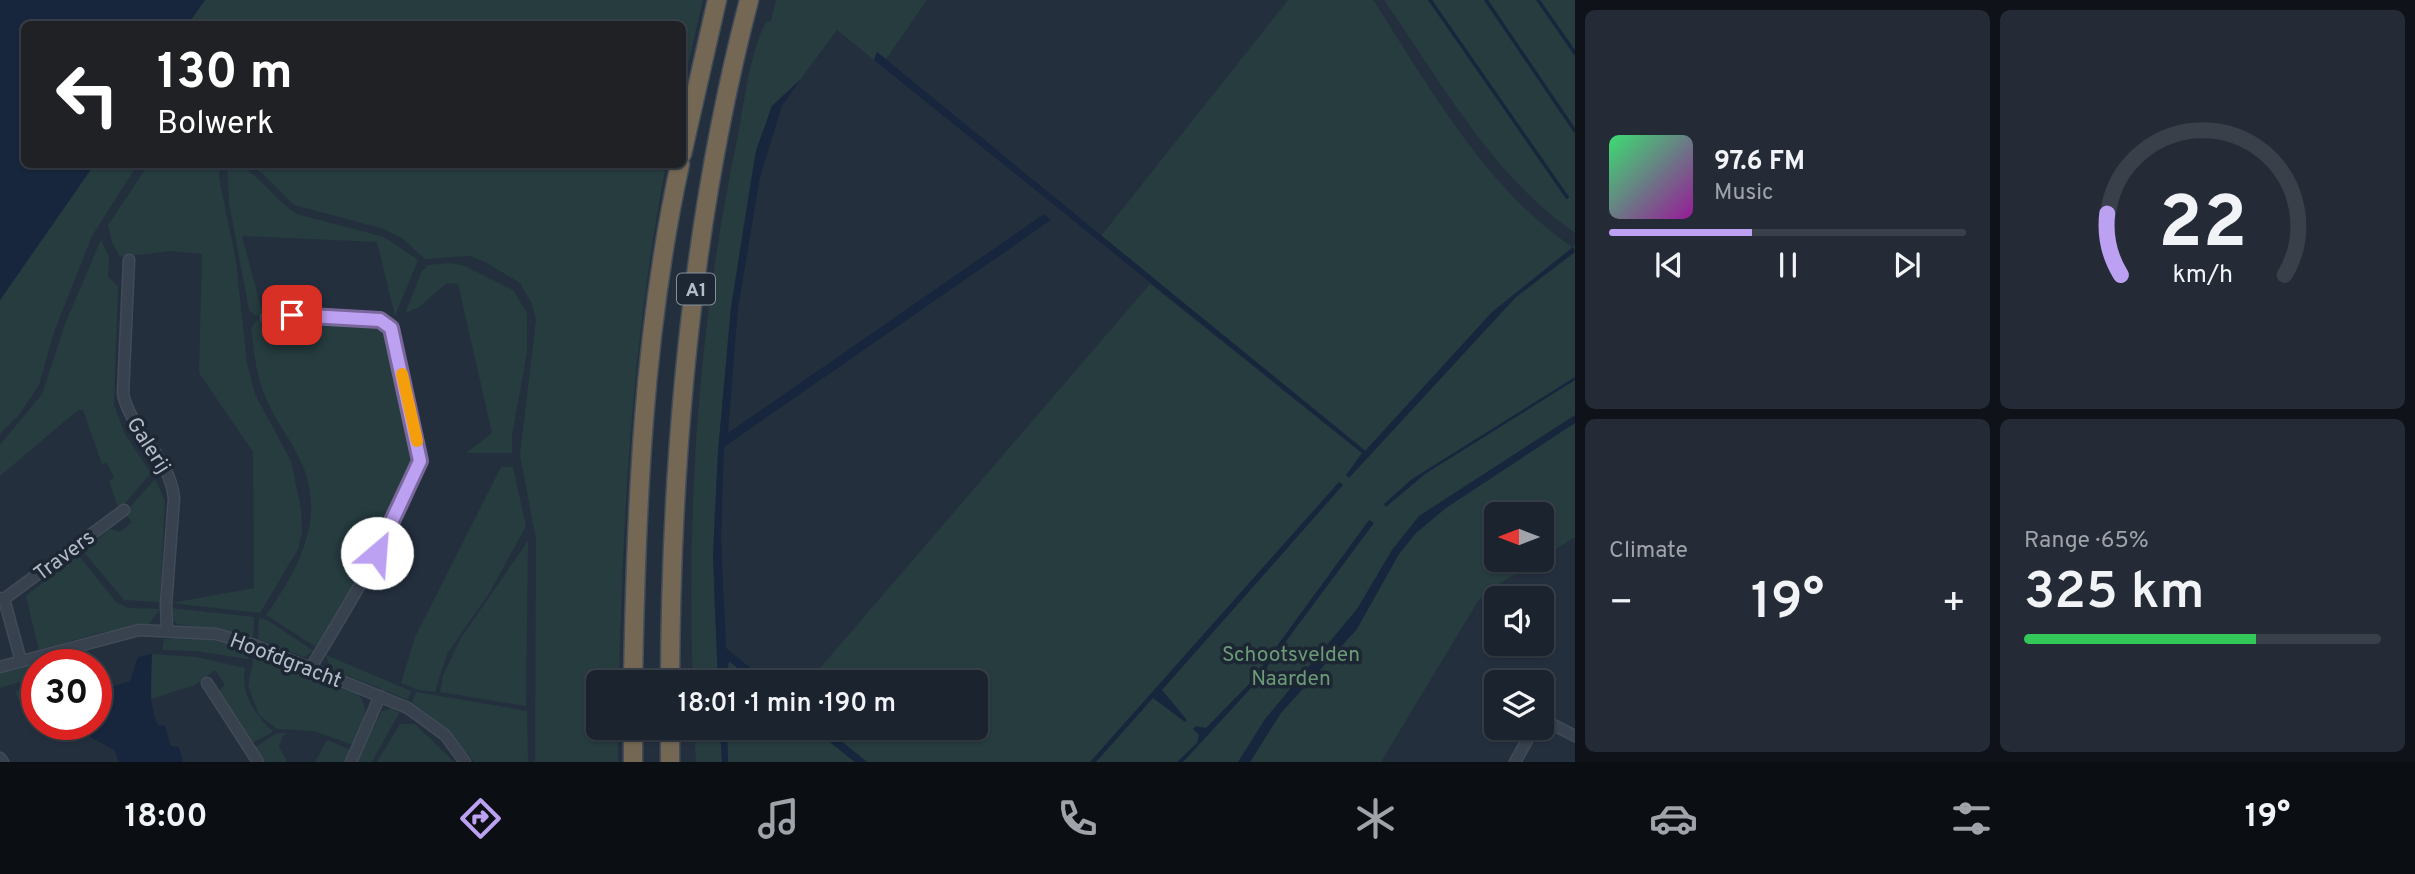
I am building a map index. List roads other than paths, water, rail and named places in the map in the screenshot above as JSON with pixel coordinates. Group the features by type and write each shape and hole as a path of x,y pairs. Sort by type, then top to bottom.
{"highway":[{"path":"686,136 717,0"},
{"name":"A1","path":"670,670 672,555 683,398 706,209 749,0"},
{"name":"A1","path":"633,670 635,550 648,373 671,207 679,168"},
{"path":"633,740 633,762"},
{"path":"670,740 670,762"}],"street":[{"name":"Galerij","path":"129,260 123,394 131,418 173,481 167,629"},
{"path":"266,318 292,315 386,321 391,328 419,452 418,471 366,573 310,668"},
{"name":"Travers","path":"21,661 2,598 124,510"},
{"name":"Hoofdgracht","path":"62,649 107,636 167,629 237,639 380,696 434,725 465,762"},
{"name":"Hoofdgracht","path":"0,667 21,661"},
{"path":"207,683 258,762"},
{"path":"351,762 380,696"},
{"path":"1554,725 1575,736"},
{"path":"1514,762 1527,740"}],"water":[{"path":"0,0 205,0 190,21 21,21 21,168 92,168 0,300"},
{"path":"877,52 1365,451 1492,312 1573,247 1575,252 1516,297 1349,478 1346,475 1362,453 874,60"},
{"path":"800,80 782,106 760,177 738,308 728,433 1044,214 1051,220 724,447 721,539 726,648 753,670 740,670 729,661 728,670 718,670 713,556 718,452 731,308 756,151 772,106"},
{"path":"1575,377 1575,380 1425,474 1386,507 1384,504 1412,479"},
{"path":"1575,415 1575,423 1446,508 1416,533 1399,554 1357,629 1281,713 1250,762 1238,762 1265,719 1357,609 1392,550 1419,516"},
{"path":"1339,482 1343,485 1162,690 1187,720 1185,722 1153,698 1096,762 1090,762"},
{"path":"1369,520 1374,523 1252,687 1183,762 1177,762 1197,743 1199,735 1193,729 1196,726 1206,728 1250,683"},
{"path":"152,654 151,690 155,717 158,725 165,726 171,746 179,747 183,762 119,762 114,750 96,740 112,740 112,687 130,681 138,657"},
{"path":"721,740 727,740 728,762 722,762"},
{"path":"827,740 840,740 867,762 855,762"}],"waterway":[{"path":"1430,0 1567,197"},
{"path":"1486,0 1575,131"},
{"path":"1538,0 1575,53"}],"park label":[{"name":"Schootsvelden Naarden","path":"1291,666"}]}
